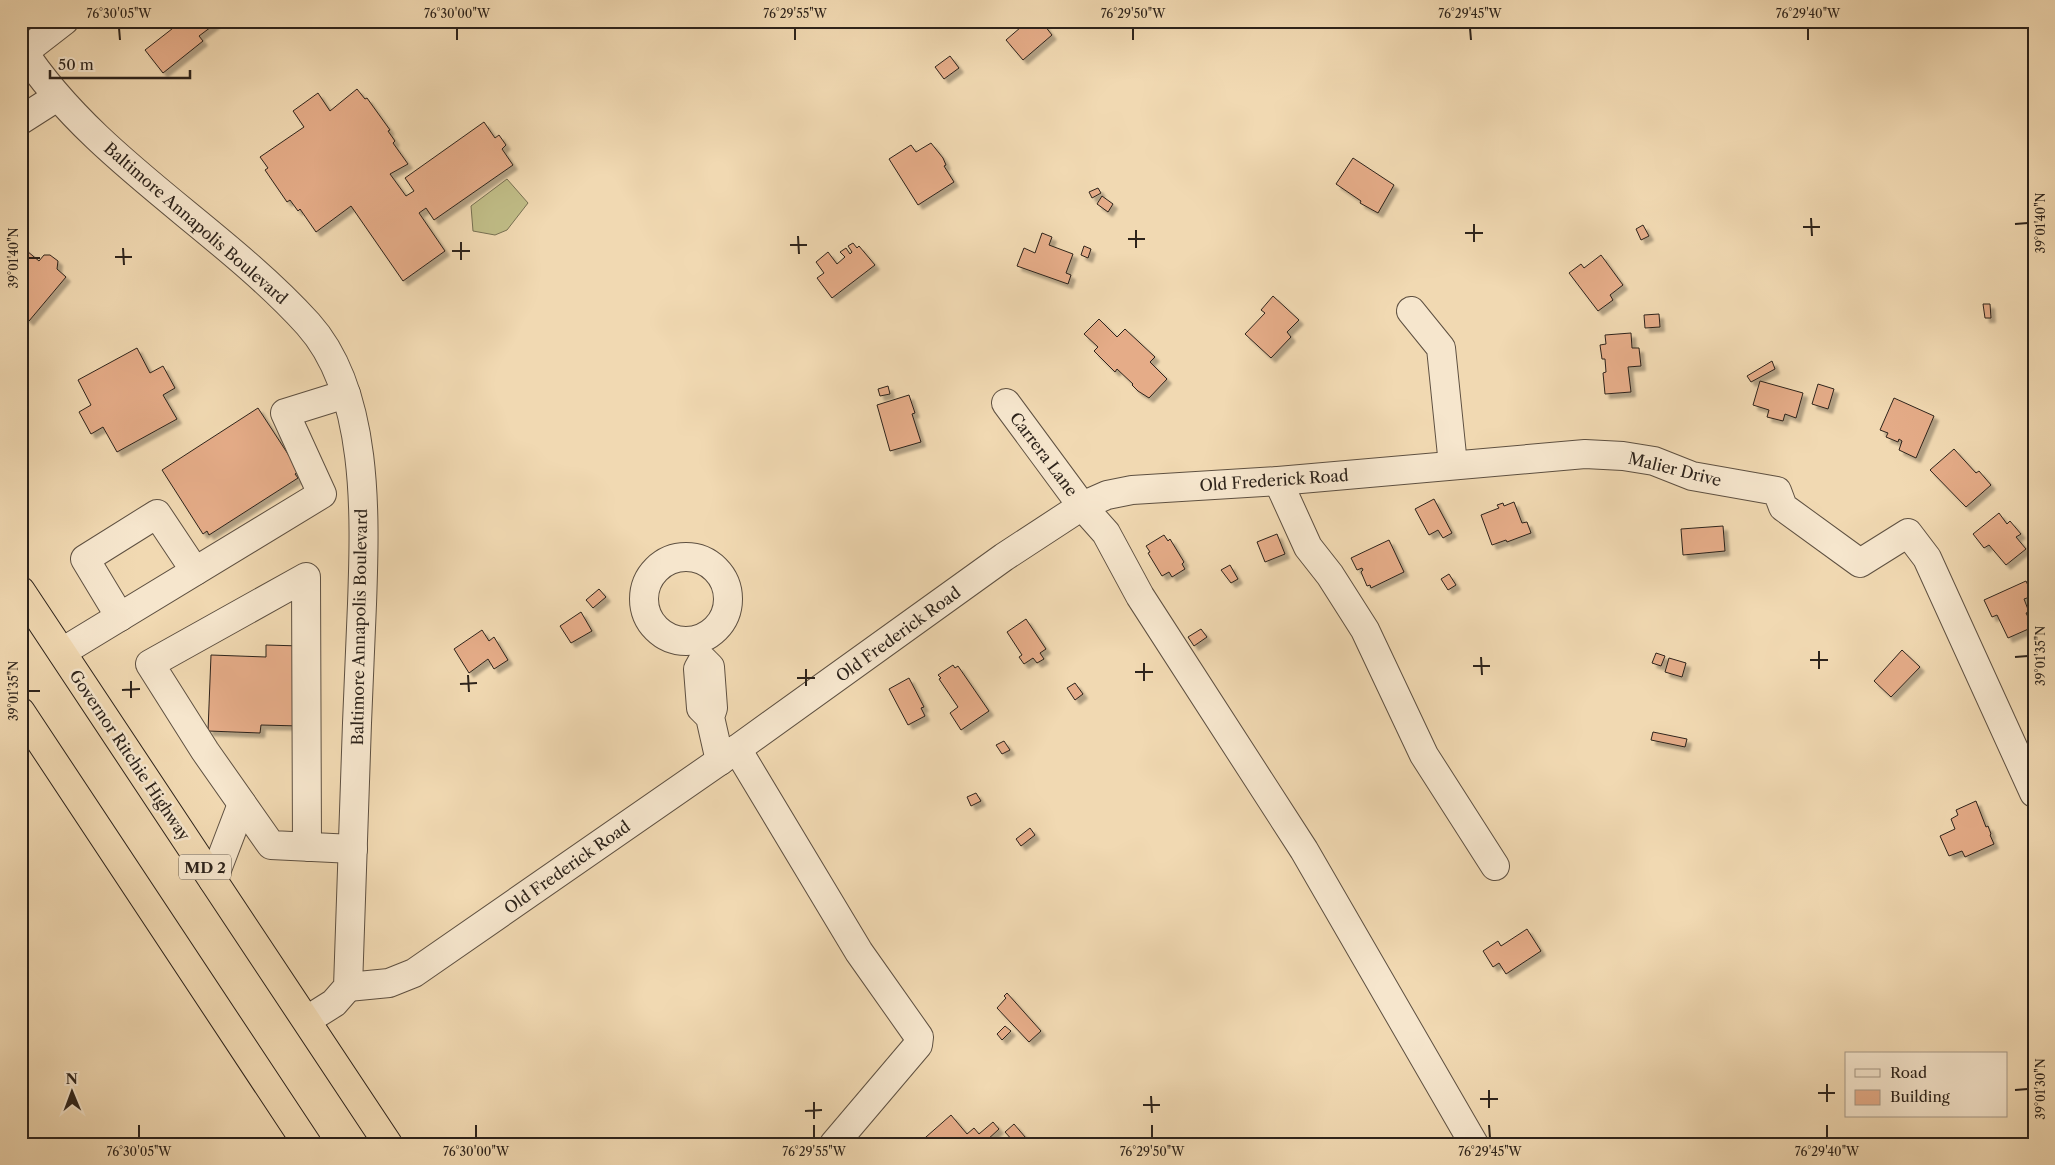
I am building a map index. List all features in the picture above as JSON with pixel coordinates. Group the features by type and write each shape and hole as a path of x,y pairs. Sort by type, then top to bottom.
{"highway":[{"name":"Governor Ritchie Highway","path":"21,591 388,1144"},
{"path":"21,712 307,1144"}],"street":[{"path":"22,50 64,21"},
{"name":"Baltimore Annapolis Boulevard","path":"22,50 57,97 141,176 245,262 282,296 311,328 327,351 346,394 354,423 362,495 364,536 348,987"},
{"path":"21,120 57,97"},
{"path":"1411,311 1441,348 1453,465"},
{"path":"322,494 285,413 346,394"},
{"name":"Carrera Lane","path":"1006,403 1082,506 1106,533 1140,596 1304,850 1474,1144"},
{"name":"Malier Drive","path":"1453,465 1585,454 1623,456 1654,461 1692,476 1777,492 1783,507 1860,563 1908,533 1927,558 2034,793"},
{"name":"Old Frederick Road","path":"348,987 389,983 414,973 729,755 1004,557 1082,506 1106,495 1132,490 1278,481 1453,465"},
{"path":"1278,481 1308,547 1330,575 1365,630 1424,756 1495,866"},
{"path":"62,652 322,494 362,495"},
{"path":"120,617 85,559 157,514 195,572"},
{"path":"306,847 306,577 150,664 205,751 271,845 306,847 353,849"},
{"path":"701,650 710,667 713,708 710,717 729,755 859,952 918,1037 918,1045 834,1144"},
{"path":"213,880 242,804"},
{"path":"307,1020 334,1003 348,987"}],"shaded area":[{"path":"507,179 528,203 507,230 495,235 473,231 471,206"}],"building":[{"path":"185,21 212,21 215,24 199,36 203,41 163,73 145,50"},
{"path":"1028,21 1041,21 1052,35 1023,60 1006,40"},
{"path":"950,56 959,68 944,79 935,67"},
{"path":"357,89 365,99 367,98 390,130 388,131 395,141 393,143 408,164 390,174 406,196 414,191 405,178 484,122 495,138 499,135 506,145 502,149 513,165 434,220 426,208 419,213 445,251 403,281 351,206 316,232 300,209 298,211 290,200 287,202 265,170 268,168 260,157 304,127 293,111 318,93 330,111"},
{"path":"931,143 943,158 946,165 944,166 954,182 918,205 889,159 911,145 916,152"},
{"path":"1353,158 1394,185 1378,213 1360,203 1361,201 1336,184"},
{"path":"1098,188 1101,193 1092,198 1089,192"},
{"path":"1102,196 1113,204 1108,212 1097,204"},
{"path":"1643,225 1649,236 1641,240 1636,229"},
{"path":"1042,233 1052,237 1049,245 1073,254 1066,273 1071,275 1068,284 1017,266 1024,248 1035,253"},
{"path":"853,243 857,248 859,246 875,265 832,298 817,278 824,273 816,262 828,252 837,264 845,257 840,252 846,248 850,254 852,252 848,246"},
{"path":"21,246 39,261 44,255 50,255 58,261 57,269 66,277 29,321 21,314"},
{"path":"1084,246 1091,249 1088,258 1081,255"},
{"path":"1601,255 1623,285 1610,295 1613,300 1598,311 1569,273 1581,264 1584,268"},
{"path":"1273,296 1299,320 1287,332 1291,337 1271,358 1245,334 1265,313 1261,310"},
{"path":"1983,304 1990,304 1991,318 1985,318"},
{"path":"1659,314 1660,327 1645,328 1644,315"},
{"path":"1099,319 1117,337 1125,329 1155,357 1150,362 1167,379 1149,398 1138,391 1117,369 1115,372 1094,351 1098,347 1084,334"},
{"path":"1631,333 1632,348 1639,348 1641,366 1628,367 1631,392 1605,394 1603,373 1606,372 1605,359 1602,359 1600,345 1606,344 1605,335"},
{"path":"137,348 150,373 163,366 175,388 163,395 177,419 117,452 103,427 91,434 79,412 91,405 78,380"},
{"path":"1772,361 1775,369 1751,382 1747,376"},
{"path":"1760,381 1803,393 1796,418 1785,414 1783,421 1767,417 1769,410 1753,405"},
{"path":"1818,384 1834,389 1828,409 1812,404"},
{"path":"888,386 890,394 880,396 878,389"},
{"path":"909,395 915,413 912,414 921,442 890,451 877,405"},
{"path":"1894,398 1934,416 1916,458 1899,450 1902,441 1899,439 1898,442 1886,437 1888,433 1880,430"},
{"path":"258,408 299,471 295,474 298,478 209,535 207,531 203,534 162,470"},
{"path":"1954,449 1976,473 1979,471 1991,485 1966,507 1930,470"},
{"path":"1434,499 1452,533 1443,538 1438,530 1429,535 1415,509"},
{"path":"1514,502 1522,523 1527,522 1531,533 1507,542 1506,540 1492,545 1481,515 1499,508 1497,505 1503,503 1504,506"},
{"path":"1999,513 2007,524 2010,521 2021,534 2016,537 2026,549 2006,565 1989,545 1984,548 1973,534"},
{"path":"1723,526 1725,551 1683,555 1681,529"},
{"path":"1277,534 1285,554 1265,562 1257,542"},
{"path":"1164,535 1168,541 1170,539 1184,562 1182,564 1185,569 1172,577 1169,572 1162,576 1148,553 1150,552 1146,546"},
{"path":"1389,540 1404,572 1371,588 1370,585 1367,586 1361,572 1362,568 1357,570 1351,558"},
{"path":"1230,565 1238,579 1231,583 1221,570"},
{"path":"1449,574 1456,585 1448,590 1441,579"},
{"path":"2026,581 2033,596 2024,599 2029,612 2026,613 2033,627 2008,638 1997,615 1992,617 1984,600"},
{"path":"599,589 606,597 593,608 586,600"},
{"path":"581,612 592,631 571,643 560,626"},
{"path":"1026,619 1046,649 1040,653 1044,659 1037,663 1033,658 1024,664 1019,657 1022,655 1007,632"},
{"path":"1201,629 1207,637 1194,646 1188,637"},
{"path":"482,630 489,641 494,637 508,660 494,669 488,659 469,673 454,649"},
{"path":"266,645 301,646 300,726 261,725 260,733 208,731 211,655 266,657"},
{"path":"1902,650 1920,667 1891,697 1874,681"},
{"path":"1656,653 1665,656 1661,666 1652,663"},
{"path":"1669,658 1686,663 1682,677 1665,672"},
{"path":"953,665 955,668 958,666 989,711 961,730 950,713 958,707 938,675"},
{"path":"909,678 924,707 921,708 925,716 908,725 889,689"},
{"path":"1075,683 1083,694 1075,700 1067,688"},
{"path":"1653,732 1687,739 1685,747 1651,740"},
{"path":"1004,741 1010,750 1002,754 996,745"},
{"path":"976,793 981,801 971,806 967,797"},
{"path":"1976,801 1994,844 1965,857 1962,851 1949,856 1940,836 1955,829 1951,819 1958,815 1956,810"},
{"path":"1030,828 1035,835 1021,846 1016,839"},
{"path":"1527,929 1541,951 1506,974 1499,963 1493,967 1483,951 1498,941 1501,946"},
{"path":"1007,993 1041,1031 1029,1042 997,1008 1006,998 1004,996"},
{"path":"1005,1026 1011,1031 1002,1040 997,1034"},
{"path":"951,1115 967,1134 974,1128 979,1134 993,1122 999,1129 986,1141 988,1144 918,1144"},
{"path":"1014,1124 1031,1144 1015,1144 1005,1132"}]}
